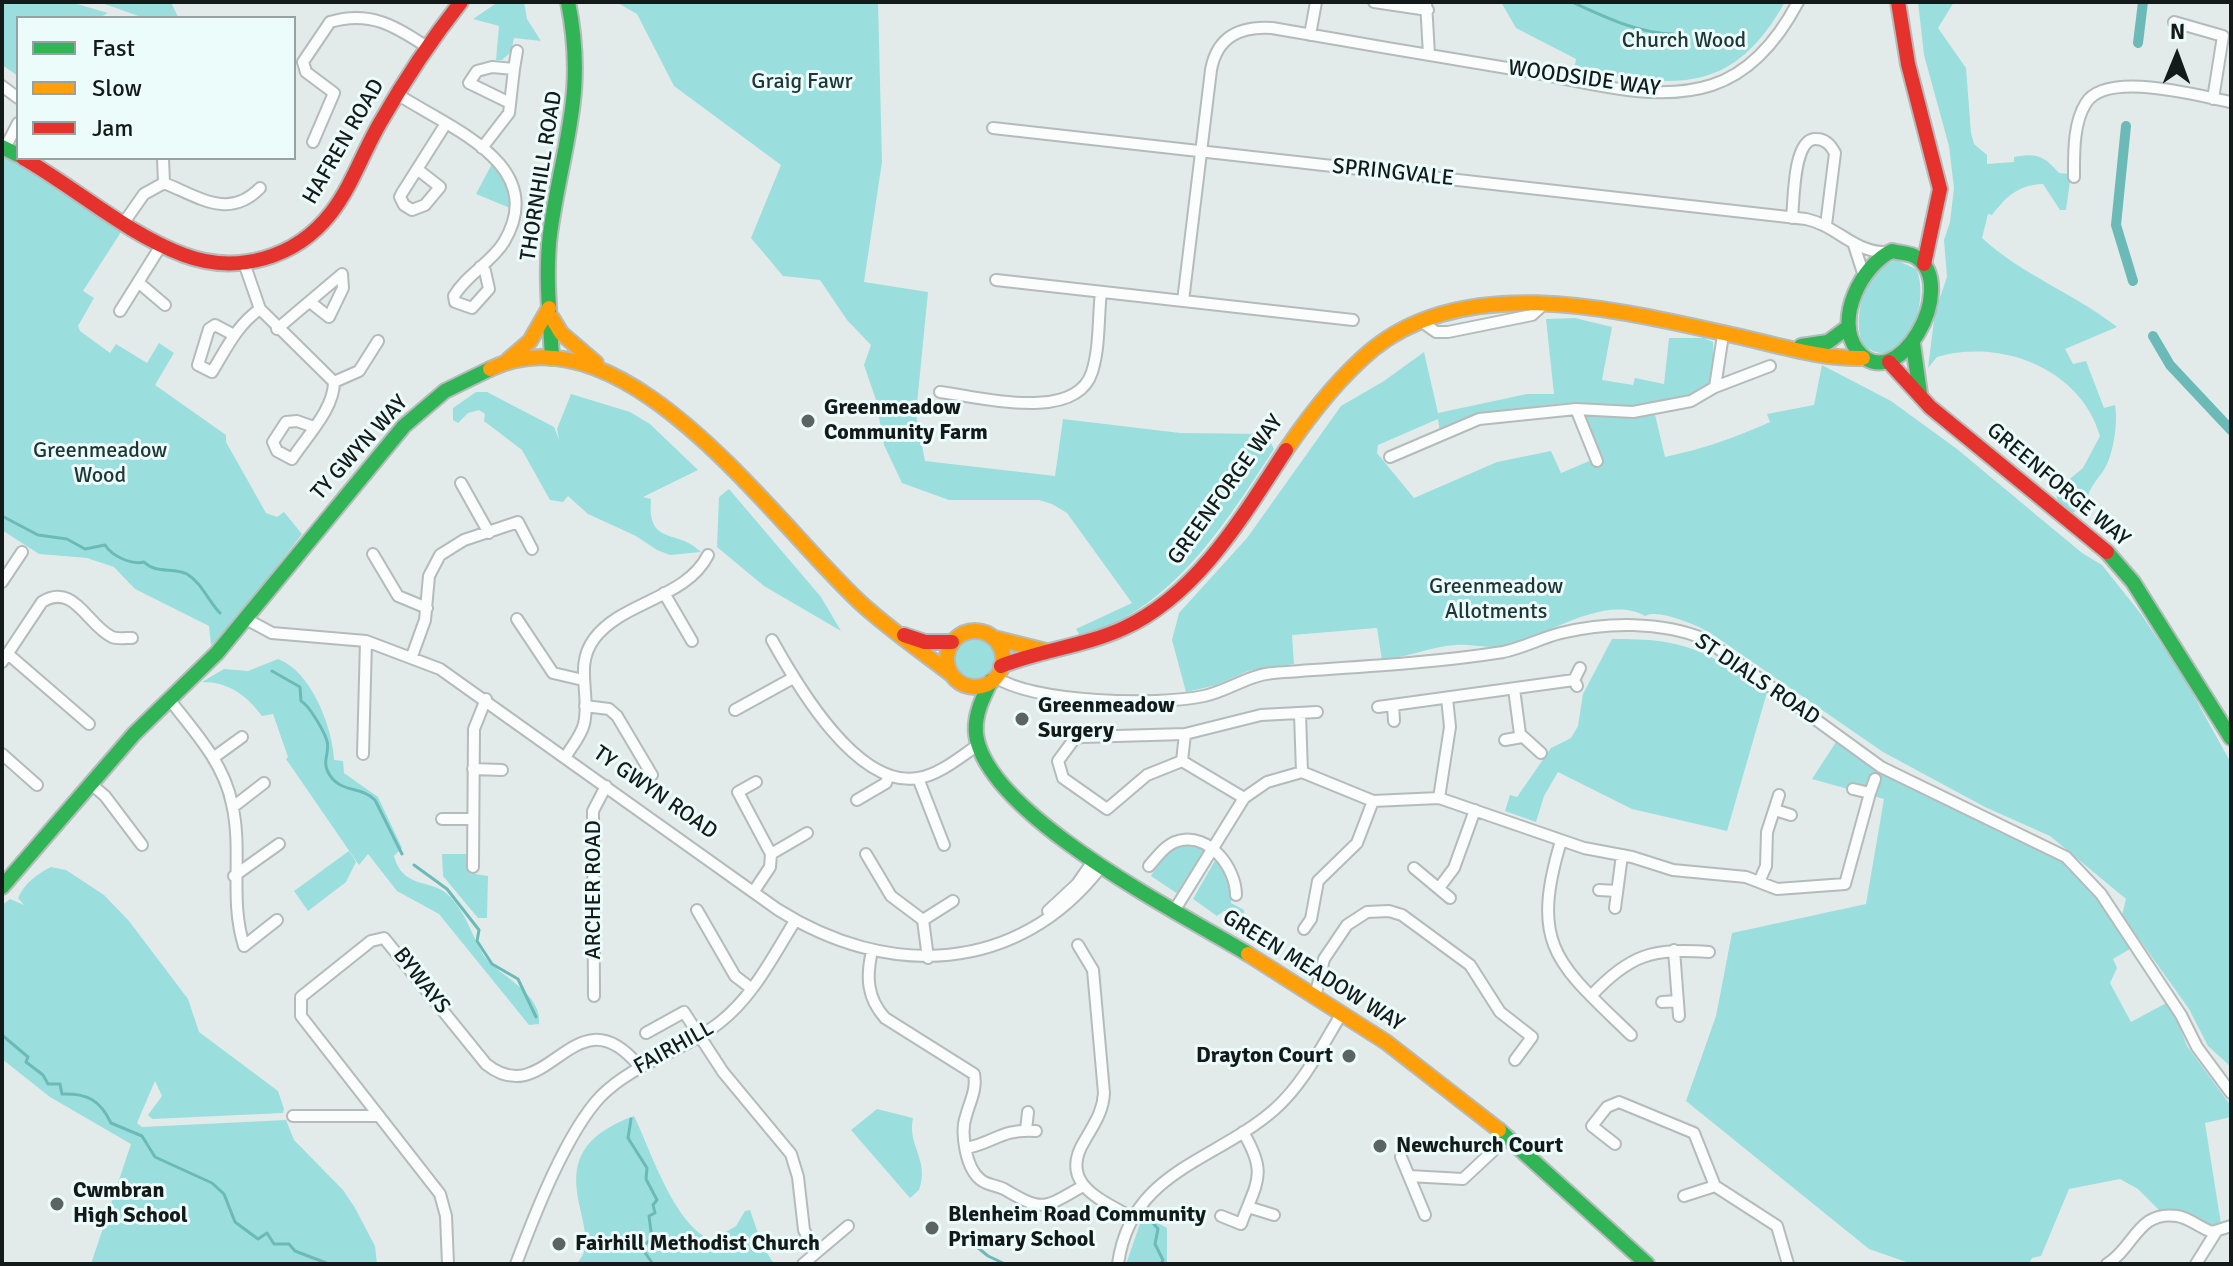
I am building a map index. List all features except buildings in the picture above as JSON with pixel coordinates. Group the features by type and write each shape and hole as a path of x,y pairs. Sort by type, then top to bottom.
{"street":[{"name":"HAFREN ROAD","path":"26,160 162,244 207,262 244,263 284,253 321,225 397,94 461,2"},
{"name":"THORNHILL ROAD","path":"552,358 550,235 579,87 577,47 568,2"},
{"path":"1310,35 1316,2"},
{"path":"1374,2 1427,6 1429,55"},
{"name":"WOODSIDE WAY","path":"1183,301 1212,63 1221,43 1233,33 1256,27 1648,91 1698,89 1732,77 1756,59 1798,2"},
{"path":"1898,2 1908,64 1938,174 1940,203 1924,264"},
{"path":"313,142 334,93 306,72 303,62 330,22 362,16 381,19 427,47"},
{"path":"2174,22 2223,36 2213,99"},
{"path":"482,148 509,113 517,51"},
{"path":"510,103 469,83 477,71 483,69 514,69"},
{"path":"2074,177 2080,118 2088,100 2098,92 2122,86 2231,102"},
{"path":"397,94 502,162 509,173 515,200 505,239 480,267"},
{"path":"417,169 445,125"},
{"path":"8,150 16,128"},
{"name":"SPRINGVALE","path":"993,128 1792,218 1826,225 1870,252 1891,252"},
{"path":"1792,218 1800,151 1812,139 1824,140 1833,148 1835,159 1826,225"},
{"path":"163,160 164,183"},
{"path":"125,221 144,194 164,183"},
{"path":"164,183 222,206 247,201 260,188"},
{"path":"1863,358 1852,343 1848,327 1870,264 1932,228"},
{"path":"1853,243 1864,276"},
{"path":"120,311 162,244"},
{"path":"1891,252 1917,256 1924,264 1931,290 1913,344 1915,374 1922,398"},
{"path":"244,263 260,309 334,382"},
{"path":"996,280 1353,320"},
{"path":"138,282 165,305"},
{"path":"940,392 1036,403 1074,396 1086,383 1094,367 1101,292"},
{"path":"277,329 310,302"},
{"name":"GREENFORGE WAY","path":"996,675 1047,651 1120,632 1165,603 1197,573 1332,386 1385,341 1422,322 1465,308 1543,305 1815,353 1889,362 1922,398 2099,543 2133,582 2231,738"},
{"path":"234,335 260,309"},
{"path":"505,362 530,341 550,310"},
{"path":"550,310 561,333 601,367"},
{"name":"GREENFORGE WAY","path":"1773,344 1818,345 1834,339 1848,327"},
{"path":"1715,387 1723,335"},
{"path":"334,382 359,371 378,341"},
{"path":"1889,362 1900,358 1913,344"},
{"name":"TY GWYN WAY","path":"2,887 91,784 246,619 404,426 445,391 505,362 552,358 601,367 646,393 685,424 836,580 896,632"},
{"path":"1390,457 1479,419 1576,409 1633,412 1691,401 1715,387 1770,366"},
{"path":"314,427 331,401 334,382"},
{"path":"1576,409 1597,461"},
{"path":"461,483 489,533"},
{"path":"412,656 427,608 429,576 440,555 451,546 518,522 532,549"},
{"path":"2,582 22,552"},
{"path":"373,554 398,596 427,608"},
{"path":"566,756 584,726 585,657 596,635 701,568 708,555"},
{"path":"664,593 692,641"},
{"path":"89,724 5,658 42,602 61,595 113,637 132,638"},
{"name":"TY GWYN ROAD","path":"246,619 272,633 366,641 412,656 486,699 795,921 872,951 928,958 985,949 1043,920 1097,864"},
{"path":"517,619 553,673 583,680"},
{"name":"ST DIALS ROAD","path":"996,675 1011,688 1061,699 1182,698 1203,696 1271,673 1348,669 1501,652 1592,626 1631,625 1691,633 1705,639 1881,767 2066,857 2101,894 2181,1015 2197,1047 2231,1093"},
{"path":"896,632 925,642 952,642 972,631 994,638 1002,651 996,675 975,714"},
{"path":"896,632 964,684 973,686 996,675"},
{"name":"GREENFORGE WAY","path":"994,638 1047,651"},
{"path":"772,640 793,678 866,764 888,777 918,778 978,745"},
{"path":"363,754 366,641"},
{"path":"951,674 947,661 952,642"},
{"path":"1378,707 1576,683 1580,668"},
{"path":"735,710 793,678"},
{"name":"GREEN MEADOW WAY","path":"964,684 975,714 978,745 997,776 1031,813 1097,864 1342,1013 1439,1080 1509,1136 1647,1264"},
{"path":"1514,689 1522,737 1541,753"},
{"path":"1439,798 1450,727 1447,698"},
{"path":"169,699 224,777 233,807 237,925 244,946 277,920"},
{"path":"473,867 474,729 486,699"},
{"path":"1393,705 1394,721"},
{"path":"585,706 609,709 617,716 652,775"},
{"path":"1182,761 1147,775 1107,809 1063,778 1058,761 1075,738 1185,734 1261,715 1317,712"},
{"path":"1300,714 1302,772"},
{"path":"1182,761 1185,734"},
{"path":"213,758 242,737"},
{"path":"1505,740 1522,737"},
{"path":"2,754 37,785"},
{"path":"1182,761 1244,798"},
{"path":"473,769 502,770"},
{"path":"1174,911 1244,798 1267,782 1302,772 1373,801 1439,798 1561,841 1673,870 1746,877 1777,889 1845,884 1875,779"},
{"path":"857,800 886,783 888,777"},
{"path":"918,778 944,845"},
{"path":"754,891 770,867 771,854 738,792 756,782"},
{"path":"233,807 264,783"},
{"path":"91,784 105,796 142,845"},
{"name":"ARCHER ROAD","path":"594,996 593,811 606,786"},
{"path":"1853,789 1870,793"},
{"path":"1759,882 1765,870 1766,838 1779,795"},
{"path":"1304,929 1311,919 1318,881 1357,843 1373,801"},
{"path":"1439,888 1454,868 1475,810"},
{"path":"1775,810 1791,815"},
{"path":"442,819 473,819"},
{"path":"771,854 807,833"},
{"path":"1149,866 1173,842 1182,839 1198,842 1233,872 1236,895"},
{"path":"1561,841 1547,896 1549,932 1563,967 1631,1035"},
{"path":"234,876 279,844"},
{"path":"866,854 891,896 923,920 928,958"},
{"path":"1615,908 1622,855"},
{"path":"1414,868 1450,898"},
{"path":"1599,890 1617,891"},
{"path":"923,920 953,901"},
{"path":"697,910 735,976 752,989"},
{"path":"1315,997 1324,959 1356,917 1377,910 1402,915 1470,965 1500,1012 1532,1037 1515,1060"},
{"name":"FAIRHILL","path":"516,1264 577,1129 603,1095 639,1066 699,1036 730,1014 752,989 795,921"},
{"name":"BYWAYS","path":"448,1264 447,1217 440,1194 301,1016 299,1003 313,986 377,938 391,943 486,1064 500,1075 519,1078 533,1074 572,1045 591,1039 620,1046 639,1066"},
{"path":"1078,945 1093,970 1104,1093 1101,1111 1078,1154 1083,1186 1133,1218"},
{"path":"1591,996 1632,960 1674,950 1709,952"},
{"path":"1674,950 1679,1016"},
{"path":"872,951 868,984 875,1007 885,1018 974,1074 975,1089 963,1126 971,1170 977,1178 1025,1204 1048,1204 1083,1186"},
{"path":"1662,1002 1678,1001"},
{"path":"646,1033 684,1012 758,1118 791,1154 798,1177 804,1230 816,1253"},
{"path":"1118,1264 1124,1235 1133,1218 1164,1181 1243,1132 1290,1093 1342,1013"},
{"path":"1615,1144 1592,1126 1607,1107 1619,1102 1694,1133 1715,1186 1777,1226 1788,1264"},
{"path":"967,1148 987,1143 1005,1131 1031,1131 1028,1112"},
{"path":"293,1116 379,1116"},
{"path":"1221,1216 1241,1224 1260,1164 1243,1132"},
{"path":"1409,1176 1463,1179 1509,1136"},
{"path":"1401,1157 1425,1215"},
{"path":"1684,1196 1715,1186"},
{"path":"1248,1207 1274,1215"},
{"path":"2110,1263 2136,1229 2151,1220 2180,1217 2216,1232"},
{"path":"803,1264 848,1226"},
{"path":"2196,1264 2216,1232 2231,1226"}],"green space":[{"path":"2,2 70,2 108,13 103,16 16,16 16,75 2,65"},
{"path":"99,2 171,2 178,16 138,16"},
{"path":"498,2 524,2 527,19 541,41 514,38 511,52 502,60 496,60 499,26 473,19"},
{"name":"Graig Fawr","path":"616,2 878,2 882,162 864,282 928,292 916,414 925,461 1055,476 1063,419 1180,433 1266,434 1274,449 1215,535 1169,585 1114,624 1081,637 1076,629 1132,603 1067,513 1039,500 949,500 902,483 884,445 876,400 864,365 871,345 847,320 820,280 783,276 751,238 781,165 674,86 637,14"},
{"name":"Church Wood","path":"1501,2 1785,2 1764,34 1742,56 1719,71 1669,81 1574,71 1576,59 1516,28"},
{"path":"1918,2 1954,2 1938,28 1966,68 1971,133 1974,144 1987,155 1987,164 2014,162 2014,157 2028,155 2044,159 2059,173 2071,174 2066,210 2060,210 2043,184 2020,189 1992,215 1988,214 1982,238 2014,263 2117,327 2065,349 2073,364 2086,361 2104,408 2115,405 2116,412 2111,454 2087,501 2073,513 2058,502 2055,491 2083,468 2100,436 2090,413 2076,393 2035,364 2012,356 1962,352 1937,357 1928,368 1935,312 1947,277 1944,240 1950,222 1954,188 1949,146 1924,55"},
{"name":"Greenmeadow Wood","path":"2,155 123,229 83,291 94,298 78,326 80,331 110,353 116,344 147,363 159,343 174,353 155,385 226,435 226,442 266,513 277,517 284,512 302,534 230,628 211,645 209,626 135,589 114,567 87,558 39,554 2,530"},
{"path":"494,160 510,188 510,208 476,194"},
{"path":"1896,260 1916,269 1920,282 1917,315 1912,331 1903,344 1892,352 1879,353 1863,345 1859,315 1867,285 1877,268"},
{"name":"Greenmeadow Allotments","path":"1575,318 1612,327 1602,380 1633,385 1635,378 1664,384 1669,338 1704,338 1713,342 1714,367 1708,385 1687,396 1653,406 1665,457 1757,428 1770,422 1767,414 1814,405 1822,365 1891,401 1957,449 2082,553 2102,565 2141,614 2184,678 2231,763 2231,1067 2208,1046 2189,1009 2122,915 2126,899 2050,836 1985,807 1883,752 1709,632 1686,622 1658,614 1645,616 1629,610 1611,610 1504,646 1455,645 1382,660 1377,628 1292,635 1294,664 1248,671 1217,685 1186,692 1172,640 1179,613 1247,538 1341,406 1384,381 1424,352 1438,413 1527,394 1554,394 1546,319","holes":["1581,404 1599,457 1561,473 1551,451 1497,462 1414,498 1377,453 1378,445 1438,419 1440,433 1488,412"]},
{"path":"476,392 487,392 554,427 559,440 557,429 571,394 630,412 650,424 698,470 643,497 651,499 651,514 659,531 701,552 670,555 588,514 568,496 563,502 550,500 522,450 484,421 485,414 479,410 468,413 458,423 453,420 453,408"},
{"path":"729,489 821,597 841,631 764,586 717,547 719,497"},
{"path":"975,639 989,645 995,659 989,673 975,679 961,673 955,659 961,645"},
{"path":"1612,639 1660,641 1694,650 1768,689 1727,831 1632,809 1558,772 1544,796 1536,822 1505,811 1510,795 1517,797 1551,748 1571,738 1578,726 1583,694"},
{"path":"278,659 301,675 318,702 325,717 334,760 343,761 344,773 378,797 402,848 394,856 403,873 417,882 440,889 454,901 485,958 530,997 539,1014 539,1024 529,1025 439,914 397,891 368,854 359,865 286,759 288,757 273,714 262,716 250,702 229,687 202,682 224,669 248,671"},
{"path":"1836,742 1891,776 2070,865 2135,946 2113,959 2117,968 2110,983 2131,1022 2170,1001 2187,1046 2231,1106 2231,1117 2205,1123 2221,1224 2211,1227 2185,1214 2162,1213 2138,1189 2120,1179 2069,1189 2041,1256 2032,1258 2029,1264 1912,1264 1869,1249 1686,1101 1716,1016 1732,933 1866,904 1884,799 1812,779"},
{"path":"1194,844 1205,850 1178,894 1151,876 1168,854 1179,847"},
{"path":"349,851 356,862 346,882 308,911 294,891"},
{"path":"442,854 469,854 469,873 488,876 487,918 478,918 443,876"},
{"path":"1217,857 1231,877 1231,903 1244,910 1244,914 1224,911 1217,916 1193,899"},
{"path":"51,867 66,870 104,895 129,921 188,999 199,1032 278,1091 284,1109 283,1113 152,1119 148,1115 162,1096 155,1081 137,1123 142,1127 286,1120 294,1140 343,1190 355,1208 375,1246 377,1264 91,1264 131,1144 50,1097 2,1059 2,905 10,899 24,905 18,898 24,888"},
{"path":"877,1109 913,1118 913,1137 922,1179 919,1190 910,1198 851,1130"},
{"path":"634,1116 666,1186 687,1220 712,1240 736,1226 745,1211 750,1210 762,1245 774,1264 576,1264 585,1250 577,1193 577,1172 583,1152 601,1133"},
{"path":"1143,1215 1167,1228 1167,1264 1126,1264"}],"waterway":[{"path":"1572,2 1634,27 1673,34"},
{"path":"2138,43 2143,2"},
{"path":"2126,126 2116,225 2133,281"},
{"path":"2153,336 2170,365 2231,430"},
{"path":"2,516 38,535 67,539 85,549 105,545 122,559 187,574 197,582 220,613"},
{"path":"272,671 300,687 301,701 316,719 327,741 328,772 338,784 363,792 375,800 402,854"},
{"path":"414,865 447,889 479,930 477,941 492,964 518,979 536,1017"},
{"path":"2,1035 28,1057 26,1062 43,1075 48,1084 60,1084 62,1094 92,1100 111,1123 142,1136 155,1157 212,1183 224,1194 235,1222 258,1239 267,1233 274,1244 289,1244 295,1251 329,1264"},
{"path":"631,1119 628,1138 647,1168 646,1179 657,1200 653,1205 655,1213 649,1216 652,1239 641,1247 653,1264"},
{"path":"1153,1223 1158,1229 1155,1244 1163,1260 1161,1264"},
{"path":"959,1232 988,1256 1005,1264"}],"traffic: fast":[{"path":"552,358 548,296 550,234 574,93 575,65 568,2"},
{"path":"2,147 16,154"},
{"path":"1892,251 1916,257 1928,272 1931,291 1927,313 1918,334 1889,361 1872,362 1857,350 1851,337 1850,309 1862,280 1881,258 1892,251"},
{"path":"1801,346 1828,342 1848,327"},
{"path":"1913,344 1920,394"},
{"path":"2,887 134,734 217,653 404,426 445,391 490,369"},
{"path":"2107,552 2133,582 2231,738"},
{"path":"991,681 978,713 976,734 988,765 1013,797 1049,829 1091,859 1248,954"},
{"path":"1499,1130 1647,1264"}],"traffic: slow":[{"path":"1286,450 1326,396 1373,349 1412,325 1454,311 1500,304 1596,308 1813,354 1863,358"},
{"path":"508,360 530,341 549,308"},
{"path":"552,318 561,333 596,363"},
{"path":"490,369 542,357 594,367 646,394 696,434 744,479 864,606 951,674"},
{"path":"975,631 995,639 1003,659 995,679 975,687 955,679 947,659 955,639 975,631"},
{"path":"994,638 1046,651"},
{"path":"1248,954 1386,1042 1499,1130"}],"traffic: jam":[{"path":"26,160 122,223 184,255 224,263 264,258 301,241 331,213 399,92 461,2"},
{"path":"1898,2 1908,64 1940,189 1924,264"},
{"path":"1889,362 1930,407 2107,552"},
{"path":"1001,666 1124,628 1174,595 1217,551 1286,450"},
{"path":"904,635 925,642 952,642"}],"place":[{"name":"Greenmeadow Community Farm","path":"808,421"},
{"name":"Greenmeadow Surgery","path":"1022,719"},
{"name":"Drayton Court","path":"1349,1056"},
{"name":"Newchurch Court","path":"1380,1146"},
{"name":"Cwmbran High School","path":"57,1204"},
{"name":"Blenheim Road Community Primary School","path":"932,1228"},
{"name":"Fairhill Methodist Church","path":"559,1244"}]}
